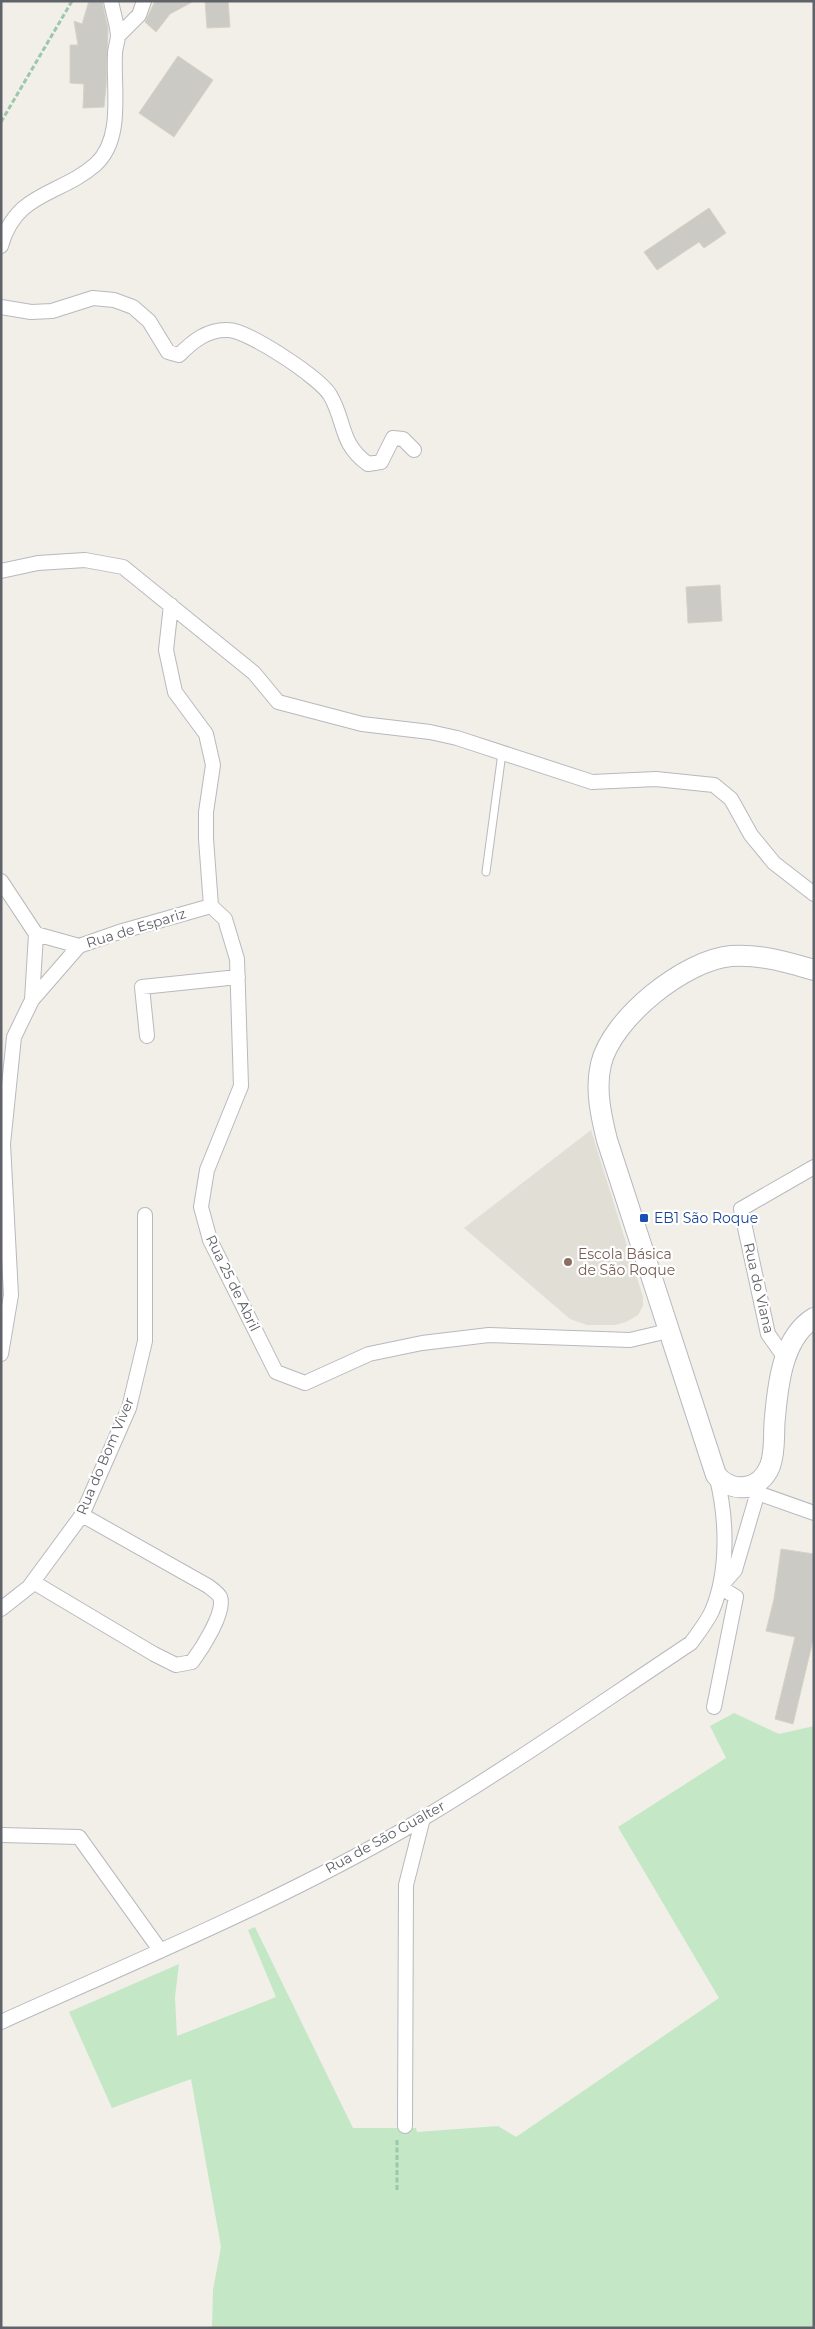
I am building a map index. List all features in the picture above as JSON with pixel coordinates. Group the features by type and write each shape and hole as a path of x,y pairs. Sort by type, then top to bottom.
{"street":[{"path":"1,246 6,229 18,211 96,164 108,149 113,127 115,52 118,36 111,1"},
{"path":"118,36 139,14 144,1"},
{"path":"1,307 31,312 52,311 94,298 114,300 133,307 149,321 168,352 179,355 190,344 210,332 230,329 254,338 315,379 330,393 337,408 348,445 356,456 368,464 381,462 393,438 404,439 414,450"},
{"path":"1,571 38,563 85,560 123,567 254,673 278,702 362,724 430,732 592,782 656,779 714,785 731,799 751,835 774,863 814,894"},
{"path":"171,605 166,650 175,692 206,734 213,765 206,812 211,906"},
{"path":"1,881 36,934 32,1000"},
{"name":"Rua de Espariz","path":"36,934 79,946 118,932 211,906"},
{"name":"Rua 25 de Abril","path":"211,906 225,919 237,959 241,1086 207,1170 201,1206 210,1240 276,1372 305,1383 369,1354 422,1343 489,1334 630,1340 668,1331"},
{"path":"1,1354 11,1295 3,1144 14,1037 32,1000 79,946"},
{"path":"814,970 755,956 730,956 705,962 682,973 632,1014 612,1040 601,1064 599,1094 602,1119 668,1331 716,1475 722,1483 814,1513"},
{"path":"147,1036 142,987 238,977"},
{"name":"Rua do Viana","path":"784,1358 768,1334 741,1209 814,1167"},
{"name":"Rua do Bom Viver","path":"1,1610 32,1582 82,1515 129,1408 145,1341 146,1215"},
{"path":"752,1509 751,1491 769,1468 773,1455 774,1417 784,1358 802,1325 814,1318"},
{"path":"751,1491 759,1502 752,1509"},
{"name":"Rua de São Gualter","path":"1,2022 259,1906 423,1818 691,1643 711,1612 720,1587 723,1548 751,1491"},
{"name":"Rua de São Gualter","path":"720,1587 735,1570 752,1509"},
{"path":"32,1582 176,1665 192,1662 200,1652 222,1607 219,1596 208,1586 82,1515"},
{"path":"714,1707 736,1597 720,1587"},
{"path":"405,2126 406,1885 423,1818"},
{"path":"1,1834 79,1837 160,1950"}],"lane":[{"path":"486,872 502,753"}],"path":[{"path":"1,122 72,1"},
{"path":"397,2190 397,2127 405,2126"}],"shaded area":[{"name":"Escola Básica de São Roque","path":"591,1130 643,1297 643,1306 638,1315 626,1322 615,1325 587,1325 570,1319 464,1228"}],"green space":[{"path":"734,1713 779,1734 814,1726 814,2328 212,2328 213,2290 221,2247 191,2079 112,2108 69,2012 179,1964 175,1997 177,2036 276,1997 248,1930 255,1927 353,2128 416,2128 417,2132 498,2126 516,2137 719,1998 618,1827 726,1758 710,1726"}],"building":[{"path":"89,1 102,1 108,28 106,87 104,107 83,108 84,84 70,83 70,45 78,45 74,21 82,24"},
{"path":"155,1 194,1 170,14 156,32 145,22"},
{"path":"205,1 228,1 230,27 207,28"},
{"path":"178,56 213,80 174,137 139,113"},
{"path":"709,208 726,233 704,248 699,242 657,270 644,252"},
{"path":"720,585 722,621 688,623 686,587"},
{"path":"781,1549 814,1554 814,1636 793,1724 775,1719 795,1637 766,1631 774,1599"}],"place":[{"name":"EB1 São Roque","path":"644,1218"},
{"name":"Escola Básica de São Roque","path":"568,1262"}]}
